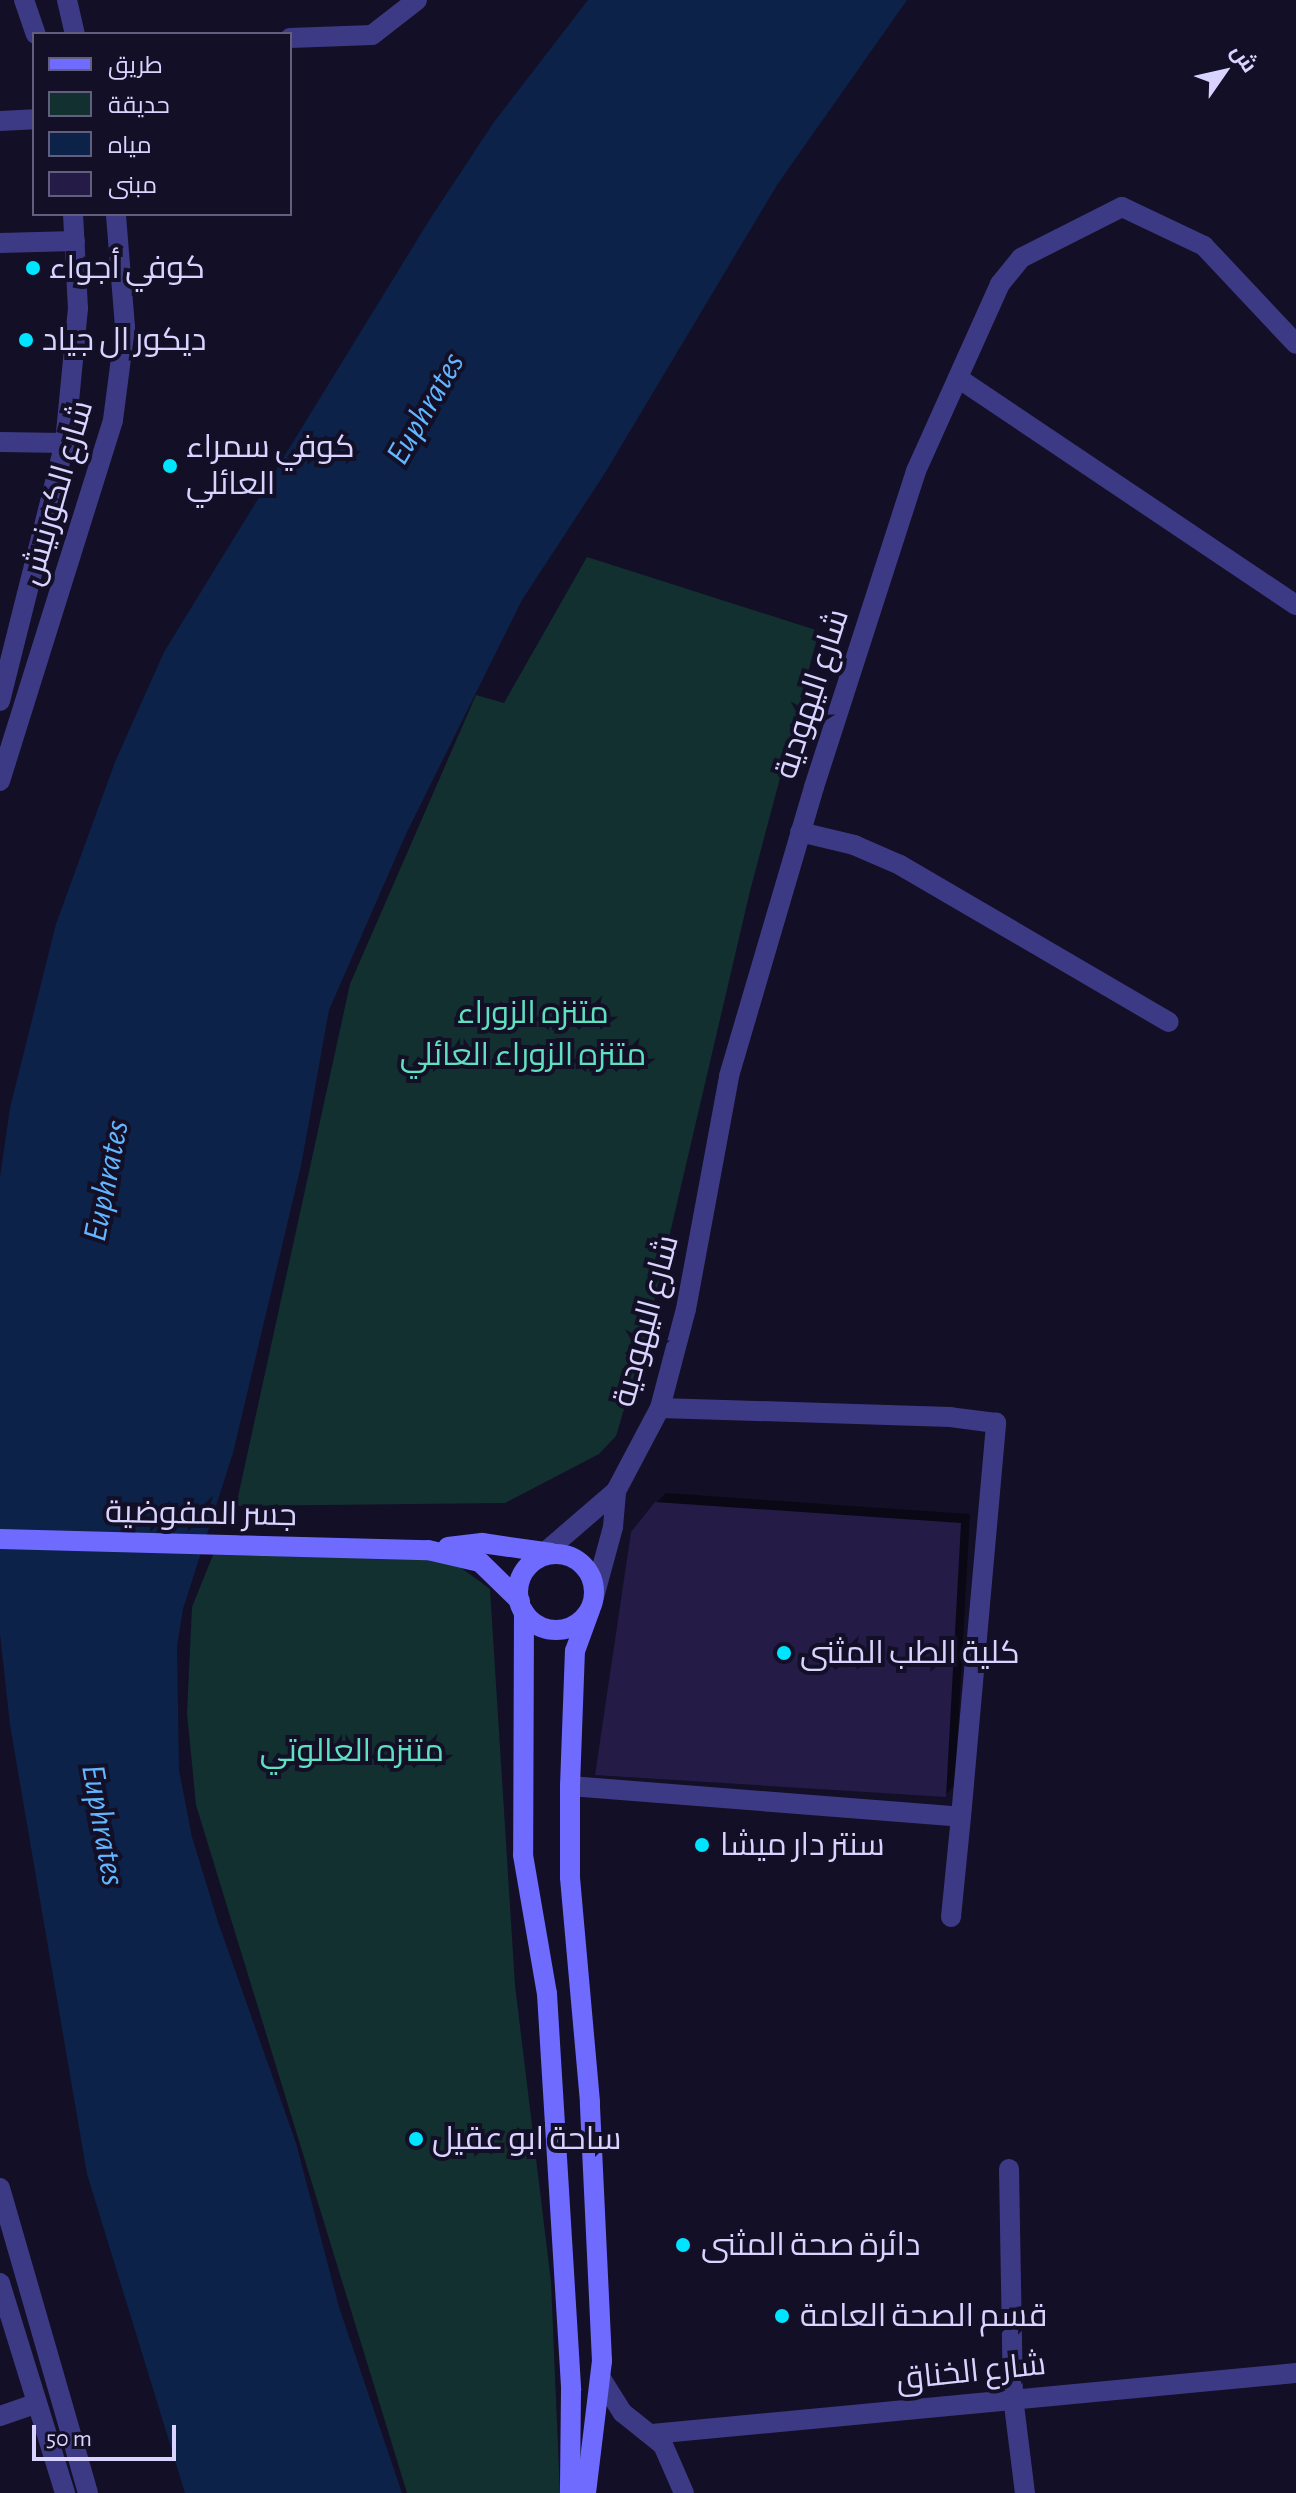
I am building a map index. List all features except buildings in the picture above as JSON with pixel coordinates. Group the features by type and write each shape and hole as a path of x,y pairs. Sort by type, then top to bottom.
{"main road":[{"name":"جسر المفوضية","path":"0,1539 428,1550"},
{"path":"428,1550 482,1543 582,1564 592,1603 578,1636 573,1667 570,1786 570,1877 590,2102 602,2380 586,2493"},
{"path":"428,1550 480,1562 533,1622 558,1629 582,1620 592,1603"},
{"path":"547,1555 521,1578 523,1855 547,1994 571,2390 570,2493"},
{"path":"571,2390 581,2408 591,2409 600,2402"}],"street":[{"path":"24,0 35,32"},
{"path":"67,0 75,32"},
{"path":"292,38 372,35 417,0"},
{"path":"0,121 32,119"},
{"name":"شارع اليهودية","path":"616,1491 660,1408 686,1309 729,1076 800,832 916,471 1000,284 1021,258 1122,207 1204,246 1296,344"},
{"name":"شارع الكورنيش","path":"0,701 65,443 75,363 73,216"},
{"name":"شارع الكورنيش","path":"0,781 105,451 119,389 125,295 116,216"},
{"path":"0,243 75,241"},
{"path":"958,378 1296,605"},
{"path":"0,442 65,443"},
{"path":"14,646 41,652"},
{"path":"800,832 854,845 900,865 1169,1022"},
{"path":"660,1408 950,1417 996,1423 951,1917"},
{"path":"547,1555 616,1491"},
{"path":"592,1603 613,1527 616,1491"},
{"path":"570,1786 961,1817"},
{"path":"1009,2169 1013,2397 1025,2493"},
{"path":"0,2188 88,2493"},
{"path":"0,2283 34,2404 65,2493"},
{"name":"شارع الخناق","path":"652,2434 1013,2397 1296,2373"},
{"path":"602,2380 623,2413 652,2434 677,2467 684,2493"},
{"path":"0,2416 34,2404"}],"green space":[{"name":"متنزه الزوراء العائلي","path":"587,557 819,631 750,891 646,1336 616,1436 599,1454 505,1503 236,1506 350,984 476,695 504,703"},
{"name":"متنزه العالوتي","path":"213,1555 445,1556 490,1589 515,1985 551,2282 560,2493 407,2493 196,1805 187,1713 192,1607"}],"water":[{"name":"Euphrates","path":"588,0 907,0 777,185 605,473 522,600 406,834 329,1010 301,1166 233,1453 183,1609 177,1646 179,1770 192,1837 218,1922 296,2143 339,2307 402,2493 185,2493 87,2174 10,1725 0,1634 0,1177 10,1108 56,924 115,762 164,652 430,219 494,122"}],"place":[{"name":"كوفي أجواء","path":"33,268"},
{"name":"ديكور ال جياد","path":"26,340"},
{"name":"كوفي سمراء العائلي","path":"170,466"},
{"name":"كلية الطب المثنى","path":"784,1653"},
{"name":"سنتر دار ميشا","path":"702,1845"},
{"name":"ساحة ابو عقيل","path":"416,2139"},
{"name":"دائرة صحة المثنى","path":"683,2245"},
{"name":"قسم الصحة العامة","path":"782,2316"}],"park label":[{"name":"متنزه الزوراء","path":"533,1013"}]}
